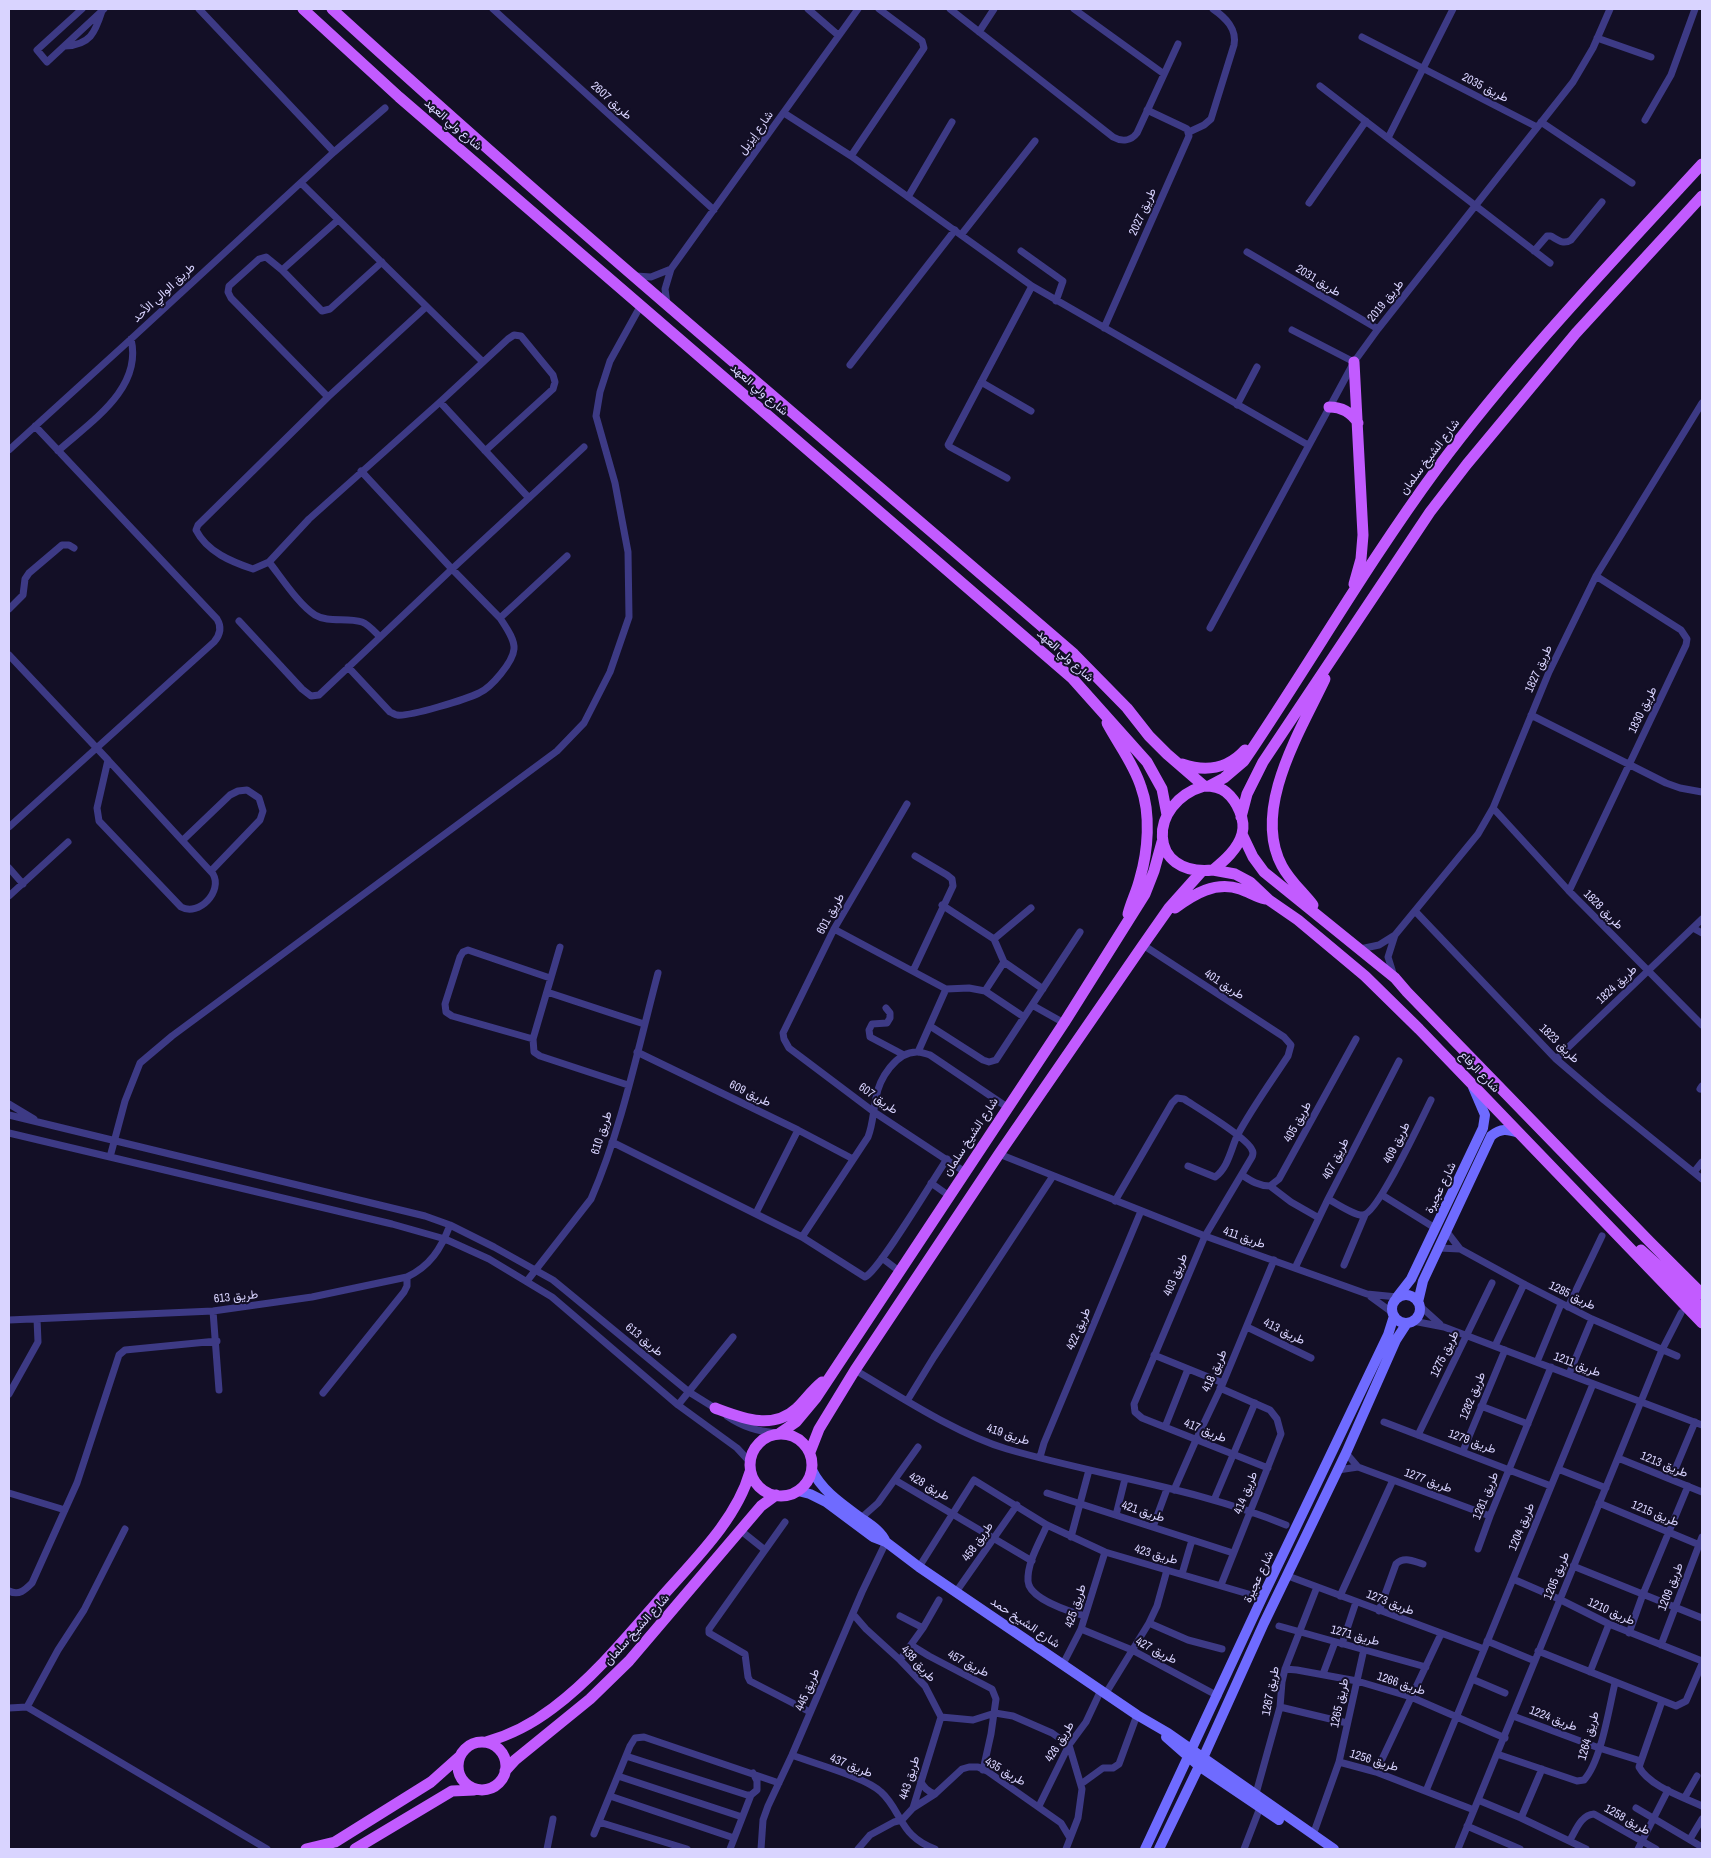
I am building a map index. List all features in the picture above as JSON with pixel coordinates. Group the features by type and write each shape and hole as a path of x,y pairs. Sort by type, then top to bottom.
{"main road":[{"name":"شارع ولي العهد","path":"303,9 399,97 1072,678 1147,762 1162,789 1167,815"},
{"name":"شارع ولي العهد","path":"332,9 420,89 652,292 1074,654 1127,708 1149,736 1167,754 1207,786"},
{"name":"شارع الشيخ سلمان","path":"1207,786 1224,778 1238,767 1270,723 1349,598 1414,501 1485,407 1561,318 1702,164"},
{"path":"1241,817 1247,794 1257,772 1430,512 1467,464 1576,333 1702,196"},
{"path":"641,305 652,292"},
{"path":"1349,598 1361,559 1363,535 1354,362"},
{"path":"1329,407 1343,409 1354,417 1358,423"},
{"path":"1323,918 1282,867 1277,856 1273,833 1273,814 1280,774 1341,645"},
{"path":"1096,704 1132,766 1142,787 1145,802 1145,857 1122,932"},
{"path":"1167,754 1180,763 1195,768 1211,768 1226,764 1240,756 1270,723"},
{"path":"810,1452 802,1441 794,1436 778,1433 759,1444 752,1455 750,1467 753,1481 776,1496 783,1496 798,1491 806,1483 812,1470 810,1452 819,1430 855,1370 999,1154 1142,945 1162,919 1207,870 1231,854 1242,834 1241,817 1238,809 1226,792 1221,788 1207,786 1191,790 1180,797 1167,815 1162,832 1162,842 1168,855 1179,865 1192,870 1207,870"},
{"name":"شارع الرفاع","path":"1242,834 1253,857 1264,872 1395,978 1620,1212 1702,1294"},
{"name":"شارع الشيخ سلمان","path":"778,1433 796,1422 830,1377 948,1196 1064,1024 1145,894 1162,842"},
{"name":"شارع الرفاع","path":"1207,870 1235,874 1243,878 1269,900 1298,920 1365,976 1519,1133 1605,1231 1702,1324"},
{"path":"1162,919 1190,897 1216,887 1241,889 1254,896 1269,900"},
{"path":"1605,1231 1645,1254 1702,1309"},
{"path":"715,1408 747,1419 764,1422 772,1420 797,1408 812,1390 830,1377"},
{"name":"شارع الشيخ سلمان","path":"486,1742 516,1732 552,1708 580,1686 611,1654 727,1520 746,1488 750,1467"},
{"name":"شارع الشيخ سلمان","path":"505,1771 515,1760 590,1699 629,1661 761,1506 776,1496"},
{"path":"308,1849 335,1842 430,1782 459,1757 470,1744 486,1742 495,1746 502,1753 505,1761 505,1771 498,1784 487,1790 452,1791 355,1849"},
{"path":"459,1757 457,1766 459,1774 464,1782 479,1790"}],"street":[{"path":"82,9 37,50 47,62 103,10"},
{"path":"199,9 334,152"},
{"name":"طريق 2607","path":"493,9 714,210"},
{"path":"808,9 838,35"},
{"name":"شارع إيزيل","path":"667,305 666,283 671,269 858,9"},
{"path":"851,156 924,48 922,41 878,9"},
{"path":"950,9 1117,139 1126,140 1134,136 1178,44"},
{"path":"979,32 994,9"},
{"path":"1074,9 1164,74"},
{"path":"1147,110 1184,126 1188,132 1204,125 1211,118 1235,40 1232,28 1224,16 1213,9"},
{"path":"1388,138 1452,9"},
{"name":"طريق 2019","path":"1210,628 1354,362 1577,76 1610,9"},
{"path":"1645,120 1671,76 1695,9"},
{"path":"65,46 78,46 85,42 96,28 103,10"},
{"name":"طريق 2035","path":"1362,37 1423,70 1539,125 1632,183"},
{"path":"1597,38 1651,57"},
{"path":"1320,86 1550,263"},
{"name":"طريق الوالي الأحد","path":"9,450 334,152 386,108"},
{"path":"784,112 851,156 1032,286 1308,445"},
{"path":"1309,203 1366,121"},
{"path":"908,197 952,122"},
{"name":"طريق 2027","path":"1104,328 1188,140 1188,132"},
{"path":"850,365 1035,141"},
{"path":"301,183 482,362"},
{"path":"1534,251 1547,236 1551,236 1562,243 1567,243 1602,202"},
{"path":"282,270 338,220"},
{"path":"1021,251 1063,281 1056,301"},
{"name":"طريق 2031","path":"1246,252 1378,329"},
{"path":"328,397 232,298 228,292 230,286 259,259 266,257 282,270 322,311 326,312 382,262"},
{"path":"634,276 651,277 671,269"},
{"path":"1007,478 949,446 1032,286"},
{"path":"110,1157 126,1101 140,1063 172,1036 557,751 584,723 610,672 629,617 628,552 614,483 596,416 600,392 610,361 641,305"},
{"path":"426,307 328,397 198,525 196,530 213,550 230,561 253,569 269,562 309,519 482,362 508,339 514,335 521,336 553,375 555,382 553,389 485,451"},
{"path":"1292,330 1354,362"},
{"path":"58,451 119,393 132,366 134,355 131,339"},
{"path":"1237,404 1257,367"},
{"path":"981,382 1031,411"},
{"path":"440,402 530,498"},
{"name":"طريق 1827","path":"1360,948 1378,945 1395,935 1478,834 1492,808 1549,672 1596,576 1702,406"},
{"path":"9,827 214,642 220,633 220,626 214,616 35,426"},
{"path":"238,620 302,689 311,696 319,695 584,448"},
{"path":"348,667 390,712 397,715 415,713 481,693 495,680 512,657 515,647 509,632 500,618 361,471"},
{"path":"9,609 23,595 25,579 29,573 62,545 68,544 74,548"},
{"path":"500,618 567,556"},
{"path":"269,562 290,591 315,615 323,618 349,619 364,623 380,637"},
{"name":"طريق 1830","path":"1568,891 1686,645 1687,639 1685,633 1681,630 1596,576"},
{"path":"9,655 184,840 211,871 216,878 211,897 196,908 190,910 184,908 101,824 96,808 108,760"},
{"path":"1531,715 1680,788 1702,792"},
{"path":"184,840 234,793 247,790 259,798 263,811 260,820 211,871"},
{"name":"طريق 601","path":"784,1039 783,1034 834,929 907,804"},
{"name":"طريق 1828","path":"1492,808 1568,891 1702,1025"},
{"path":"9,896 68,842"},
{"path":"913,971 952,886 952,879 915,856"},
{"path":"9,868 22,884"},
{"path":"942,905 994,939 1004,962 1042,989"},
{"path":"994,939 1032,908"},
{"name":"طريق 1823","path":"1415,911 1556,1059 1702,1179"},
{"name":"طريق 1824","path":"1556,1059 1702,919"},
{"path":"1693,928 1702,933"},
{"path":"834,929 946,989 969,988 985,991 1024,1016"},
{"path":"930,1026 983,1060 989,1062 996,1060 1080,932"},
{"name":"طريق 1827","path":"1395,935 1388,957 1395,978"},
{"name":"طريق 401","path":"1142,945 1284,1037 1291,1046 1288,1056 1238,1136"},
{"path":"560,947 533,1039 534,1052 540,1056 628,1085"},
{"path":"533,1039 452,1016 446,1012 445,1004 460,957 463,952 468,950 550,978"},
{"path":"985,991 1004,962"},
{"name":"طريق 610","path":"527,1281 591,1199 612,1142 658,973"},
{"path":"918,1052 946,989"},
{"path":"547,992 644,1024"},
{"path":"1032,1005 1064,1024"},
{"path":"886,1008 890,1013 890,1018 887,1023 872,1024 869,1030 870,1038 904,1056"},
{"name":"طريق 607","path":"784,1039 789,1048 874,1112 965,1172"},
{"name":"طريق 405","path":"1270,1186 1279,1179 1356,1039"},
{"name":"طريق 609","path":"638,1052 853,1159"},
{"path":"802,1237 868,1137 876,1097 882,1081 898,1059 918,1052 930,1055 1007,1107"},
{"name":"طريق 407","path":"1295,1268 1399,1061"},
{"name":"شارع عجيرة","path":"1397,1297 1411,1279 1483,1128 1485,1115 1472,1085"},
{"path":"1115,1201 1172,1103 1177,1098 1184,1099 1238,1136 1227,1161 1215,1177 1188,1166"},
{"name":"طريق 409","path":"1344,1264 1365,1215 1382,1195 1431,1100"},
{"path":"9,1104 41,1123"},
{"name":"طريق 613","path":"9,1115 425,1216 450,1226 494,1247 553,1280 689,1392 739,1424 755,1431 778,1433"},
{"name":"شارع عجيرة","path":"1419,1304 1423,1281 1491,1136 1501,1129 1519,1133"},
{"path":"756,1213 798,1130"},
{"path":"9,1133 392,1224 445,1239 489,1259 552,1297 678,1405 737,1448 750,1467"},
{"name":"طريق 403","path":"1134,1412 1134,1404 1205,1236 1242,1175 1253,1152 1252,1148 1238,1136"},
{"path":"612,1142 802,1237 865,1277 869,1275 882,1258 947,1159"},
{"name":"طريق 411","path":"999,1154 1205,1236 1367,1294 1386,1306 1394,1314"},
{"path":"1694,1172 1702,1162"},
{"path":"1242,1175 1251,1181 1270,1186 1291,1202 1319,1218"},
{"path":"907,1401 1053,1176"},
{"path":"931,1183 948,1196"},
{"path":"1382,1195 1435,1228"},
{"path":"1328,1199 1358,1215 1365,1215"},
{"name":"طريق 422","path":"1040,1457 1044,1443 1140,1211"},
{"name":"طريق 613","path":"9,1320 213,1311 312,1297 406,1277 427,1264 438,1252 450,1226"},
{"path":"1537,1362 1564,1305 1605,1231"},
{"name":"طريق 1285","path":"1447,1232 1460,1249 1524,1284 1592,1319 1677,1356"},
{"name":"طريق 1285","path":"1439,1248 1460,1249"},
{"path":"882,1258 899,1271"},
{"name":"طريق 418","path":"1170,1489 1222,1385 1274,1260"},
{"path":"323,1393 404,1292 407,1286 406,1277"},
{"name":"طريق 1275","path":"1418,1435 1492,1282"},
{"path":"1495,1346 1524,1284"},
{"name":"طريق 411","path":"1367,1294 1397,1297"},
{"path":"1407,1295 1415,1299 1419,1304 1419,1315 1410,1322 1398,1320 1394,1314 1393,1304 1397,1297 1407,1295"},
{"name":"طريق 1211","path":"1419,1304 1444,1327"},
{"path":"213,1311 217,1341 219,1390"},
{"name":"طريق 1205","path":"1458,1849 1505,1738 1538,1651 1662,1350 1681,1313"},
{"name":"شارع عجيرة","path":"1145,1849 1290,1541 1290,1528 1388,1335 1394,1314"},
{"path":"9,1394 38,1342 37,1319"},
{"path":"1569,1374 1592,1319"},
{"name":"شارع عجيرة","path":"1159,1849 1264,1623 1346,1454 1396,1340 1410,1322"},
{"name":"طريق 1211","path":"1410,1322 1444,1327 1698,1424"},
{"name":"طريق 413","path":"1247,1326 1311,1358"},
{"path":"678,1405 733,1338"},
{"path":"9,1591 13,1593 23,1592 32,1583 77,1483 119,1355 125,1350 217,1341"},
{"name":"طريق 1282","path":"1463,1451 1505,1350"},
{"path":"1154,1355 1222,1385 1255,1403 1214,1500"},
{"name":"طريق 1281","path":"1478,1549 1551,1367"},
{"path":"1165,1427 1188,1369"},
{"name":"طريق 419","path":"855,1370 907,1401 977,1437 1006,1449 1251,1510 1290,1528"},
{"name":"طريق 1204","path":"1426,1791 1593,1384"},
{"name":"طريق 414","path":"1220,1585 1281,1434 1277,1419 1270,1410 1255,1403"},
{"path":"1481,1406 1528,1424"},
{"name":"طريق 417","path":"1134,1412 1142,1418 1268,1468"},
{"name":"طريق 1279","path":"1384,1422 1510,1468 1551,1486"},
{"path":"1671,1479 1698,1424"},
{"name":"طريق 428","path":"861,1518 878,1503 918,1447"},
{"name":"طريق 1277","path":"1346,1454 1358,1467 1490,1516"},
{"name":"طريق 1213","path":"1618,1458 1702,1492"},
{"name":"طريق 1277","path":"1338,1470 1358,1467"},
{"path":"1558,1469 1606,1488"},
{"name":"شارع الشيخ حمد","path":"812,1470 816,1479 829,1494 879,1531 886,1542"},
{"path":"1071,1537 1088,1470"},
{"path":"1116,1515 1125,1479"},
{"name":"طريق 428","path":"895,1480 1032,1561"},
{"name":"طريق 423","path":"952,1513 974,1480 1047,1525 1105,1552 1262,1598"},
{"path":"1340,1596 1393,1480"},
{"path":"1629,1633 1643,1594 1688,1486"},
{"path":"1153,1527 1170,1489"},
{"name":"شارع الشيخ حمد","path":"798,1491 818,1498 873,1537 886,1542 919,1567 1150,1724 1168,1733 1201,1762 1324,1849"},
{"name":"طريق 421","path":"1047,1493 1233,1553"},
{"path":"9,1494 65,1510"},
{"name":"طريق 1215","path":"1599,1503 1701,1545"},
{"name":"طريق 458","path":"956,1592 1017,1505"},
{"name":"طريق 428","path":"919,1567 952,1513"},
{"path":"848,1519 861,1518"},
{"path":"784,1522 709,1629 709,1633 745,1654 750,1680 810,1712"},
{"path":"1047,1525 1032,1561 1028,1580 1029,1587 1052,1605 1064,1611 1085,1616"},
{"path":"27,1707 58,1650 84,1610 125,1529"},
{"path":"740,1530 766,1550"},
{"name":"طريق 1209","path":"1660,1645 1701,1545 1702,1537"},
{"path":"1182,1574 1192,1540"},
{"name":"طريق 445","path":"761,1849 763,1820 886,1542"},
{"name":"طريق 425","path":"1063,1664 1081,1629 1105,1552"},
{"path":"1379,1611 1396,1564 1400,1560 1405,1559 1423,1564"},
{"path":"1573,1566 1702,1618"},
{"name":"طريق 426","path":"1039,1806 1069,1745 1086,1722 1103,1691 1149,1623 1157,1606 1166,1570"},
{"name":"طريق 1273","path":"1288,1576 1484,1650"},
{"name":"طريق 1210","path":"1513,1579 1629,1633 1702,1663"},
{"name":"طريق 1267","path":"1244,1849 1258,1801 1280,1707 1282,1682 1317,1587"},
{"path":"900,1660 923,1628 939,1600"},
{"path":"1323,1674 1339,1643 1356,1602"},
{"name":"طريق 438","path":"853,1614 925,1686 941,1717"},
{"path":"900,1616 923,1628"},
{"path":"1149,1623 1188,1640 1222,1649"},
{"path":"1590,1672 1609,1624"},
{"name":"طريق 1271","path":"1280,1626 1426,1667"},
{"name":"طريق 427","path":"1081,1629 1132,1650 1218,1696"},
{"path":"1376,1772 1441,1634"},
{"path":"1487,1642 1535,1661"},
{"name":"طريق 457","path":"911,1645 992,1689 996,1699 983,1770"},
{"name":"طريق 1265","path":"1339,1762 1364,1649"},
{"path":"1538,1651 1676,1706 1684,1702 1702,1663"},
{"name":"طريق 1266","path":"1286,1669 1357,1681 1411,1697 1505,1738"},
{"path":"1472,1679 1505,1693"},
{"name":"طريق 1264","path":"1497,1754 1576,1780 1584,1780 1589,1775 1599,1748 1615,1683"},
{"path":"1662,1701 1639,1767 1643,1775 1668,1790 1702,1806"},
{"path":"9,1708 27,1707 267,1849"},
{"path":"1280,1707 1348,1723"},
{"path":"941,1717 973,1720 994,1713 1013,1716 1052,1733 1069,1745 1081,1784 1081,1804 1078,1818 1066,1849"},
{"path":"1081,1784 1103,1768 1117,1767 1137,1715"},
{"name":"طريق 1224","path":"1513,1716 1641,1762"},
{"name":"طريق 443","path":"858,1849 870,1835 894,1822 902,1820 913,1808 920,1780 941,1717"},
{"path":"594,1834 635,1738 644,1737 779,1783"},
{"name":"طريق 437","path":"792,1755 872,1786 880,1791 891,1801 911,1835 935,1849"},
{"path":"626,1756 675,1773 750,1795"},
{"name":"طريق 1256","path":"1313,1835 1339,1762 1376,1772 1474,1810"},
{"name":"طريق 435","path":"913,1808 935,1794 962,1769 969,1767 983,1770 1039,1806 1061,1822 1070,1838"},
{"path":"1521,1818 1542,1769"},
{"path":"730,1849 750,1795 757,1790 757,1781 753,1773"},
{"path":"618,1776 742,1817"},
{"path":"1684,1798 1697,1776"},
{"path":"920,1780 928,1792 935,1794"},
{"path":"1638,1849 1668,1790"},
{"path":"610,1796 734,1838"},
{"path":"1478,1800 1570,1840 1586,1849"},
{"name":"شارع الشيخ حمد","path":"1258,1801 1334,1849"},
{"path":"1636,1808 1702,1847"},
{"name":"طريق 1258","path":"1570,1840 1584,1817 1588,1814 1594,1814 1656,1849"},
{"path":"1061,1822 1068,1822 1078,1818"},
{"path":"547,1849 553,1819"},
{"path":"1690,1839 1702,1819"},
{"path":"599,1822 686,1849"},
{"path":"1468,1826 1520,1849"}]}
